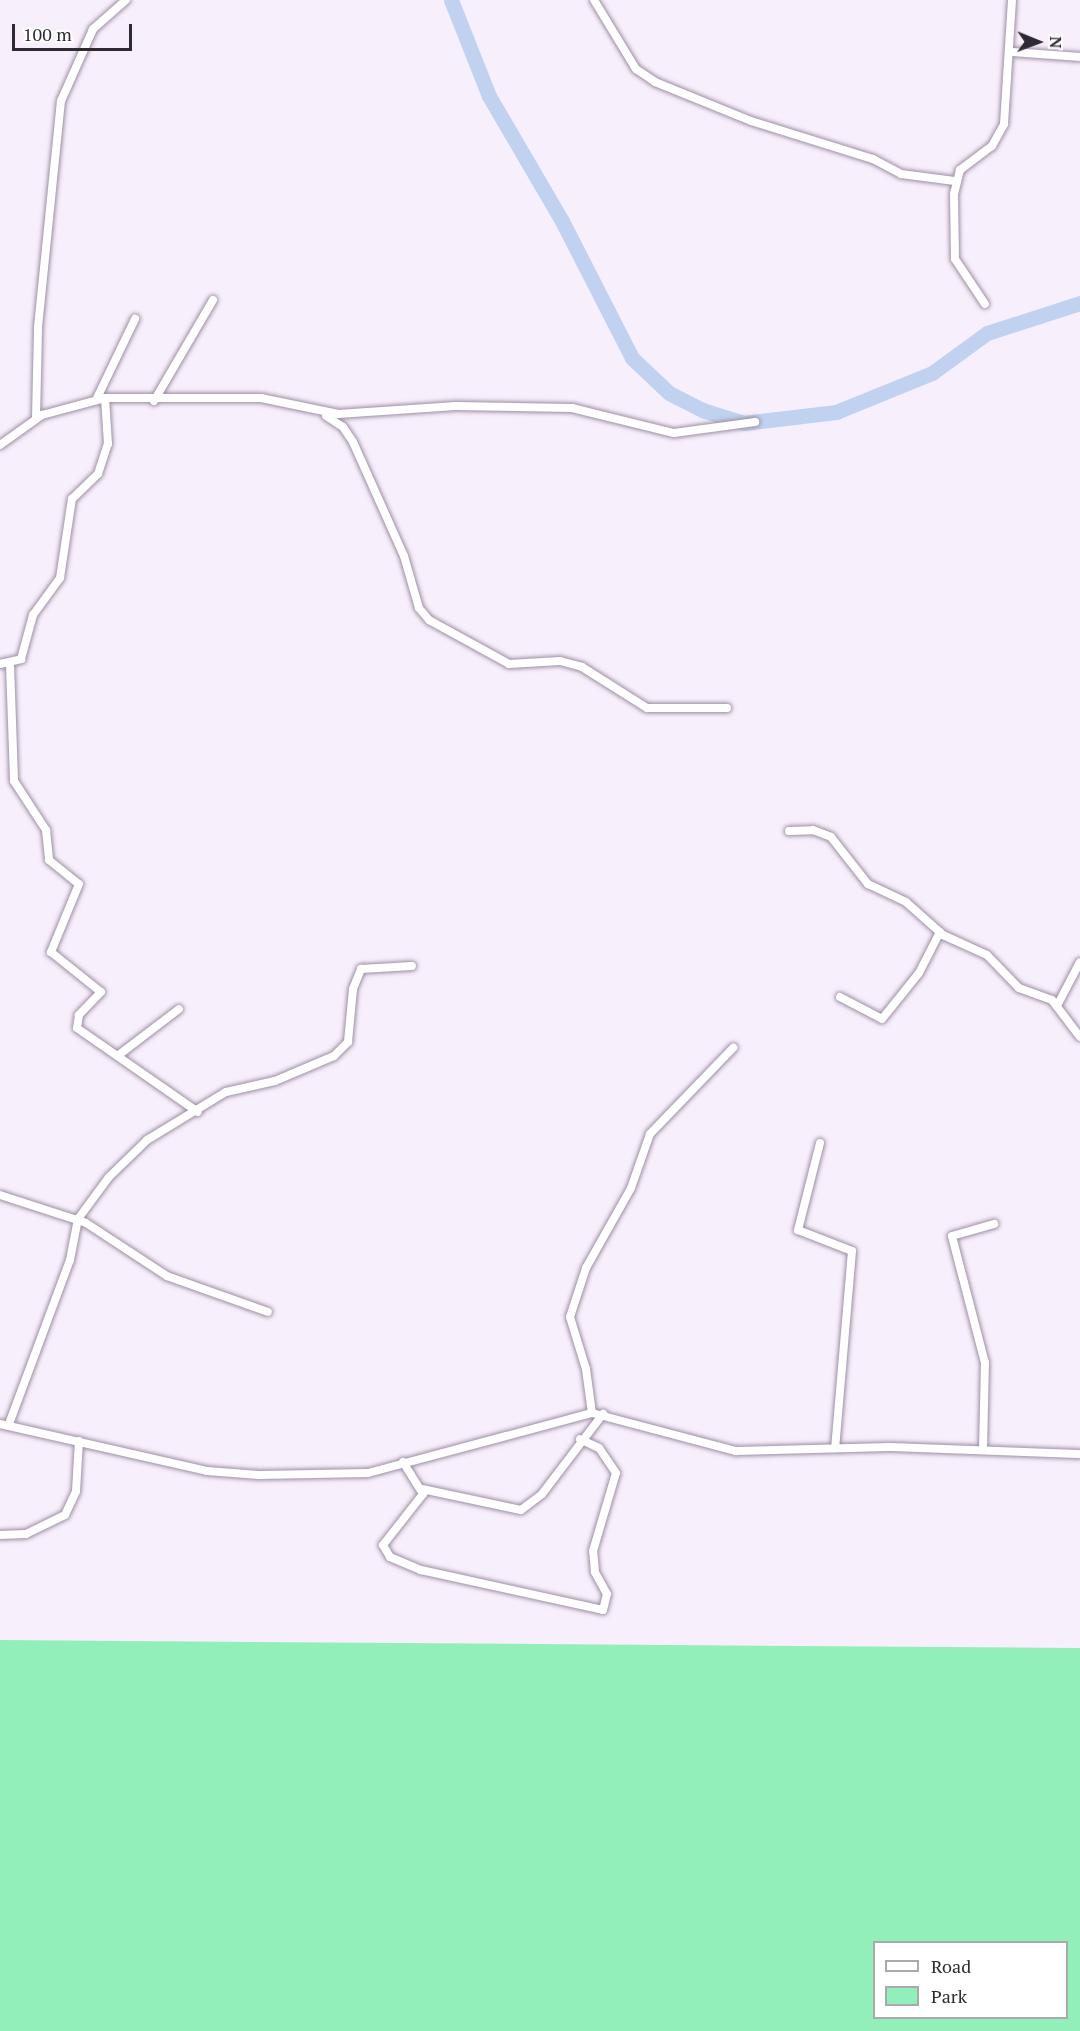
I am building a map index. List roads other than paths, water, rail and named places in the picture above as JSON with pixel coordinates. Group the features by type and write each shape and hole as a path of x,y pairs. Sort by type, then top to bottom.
{"street":[{"path":"36,418 38,327 62,101 93,29 126,0"},
{"path":"594,0 636,69 655,82 751,121 873,159 901,174 955,181"},
{"path":"985,304 955,259 955,181 960,170 1000,138 1007,109 1003,75 1013,52 1012,0"},
{"path":"1013,52 1080,57"},
{"path":"154,400 213,300"},
{"path":"0,664 10,665 21,659 33,615 60,578 75,493 100,469 108,444 101,398 135,319"},
{"path":"0,445 36,418 101,398 154,400 261,398 316,412 343,427 353,442 404,556 419,608 429,620 508,664 560,661 582,667 647,708 727,708"},
{"path":"316,412 573,408 674,433 755,422"},
{"path":"10,665 14,781 46,830 49,860 79,884 51,952 100,988 79,1016 77,1028 120,1054 198,1112"},
{"path":"789,831 813,830 831,837 868,884 906,902 940,932 987,955 1019,988 1058,1004 1080,1037"},
{"path":"840,997 882,1019 919,973 940,932"},
{"path":"1058,1004 1080,962"},
{"path":"412,966 361,969 353,989 348,1042 334,1056 274,1081 235,1088 131,1154 78,1220 70,1260 4,1424 207,1471 249,1475 368,1473 592,1413 603,1414 709,1448 983,1450 1080,1454"},
{"path":"120,1054 179,1009"},
{"path":"592,1413 586,1369 570,1317 586,1268 631,1188 650,1134 733,1048"},
{"path":"820,1143 798,1230 852,1251 835,1448"},
{"path":"0,1195 78,1220 167,1276 268,1312"},
{"path":"983,1450 982,1346 952,1236 993,1224"},
{"path":"422,1489 521,1510 542,1494 580,1439 603,1414"},
{"path":"404,1462 422,1489 421,1503 383,1545 390,1557 421,1570 603,1610 607,1594 595,1572 593,1551 616,1473 598,1448 580,1439"},
{"path":"0,1535 26,1534 64,1515 76,1491 79,1441"}],"waterway":[{"path":"451,0 489,96 562,221 632,358 669,393 702,410 744,423 836,412 932,373 987,333 1080,303"}]}
